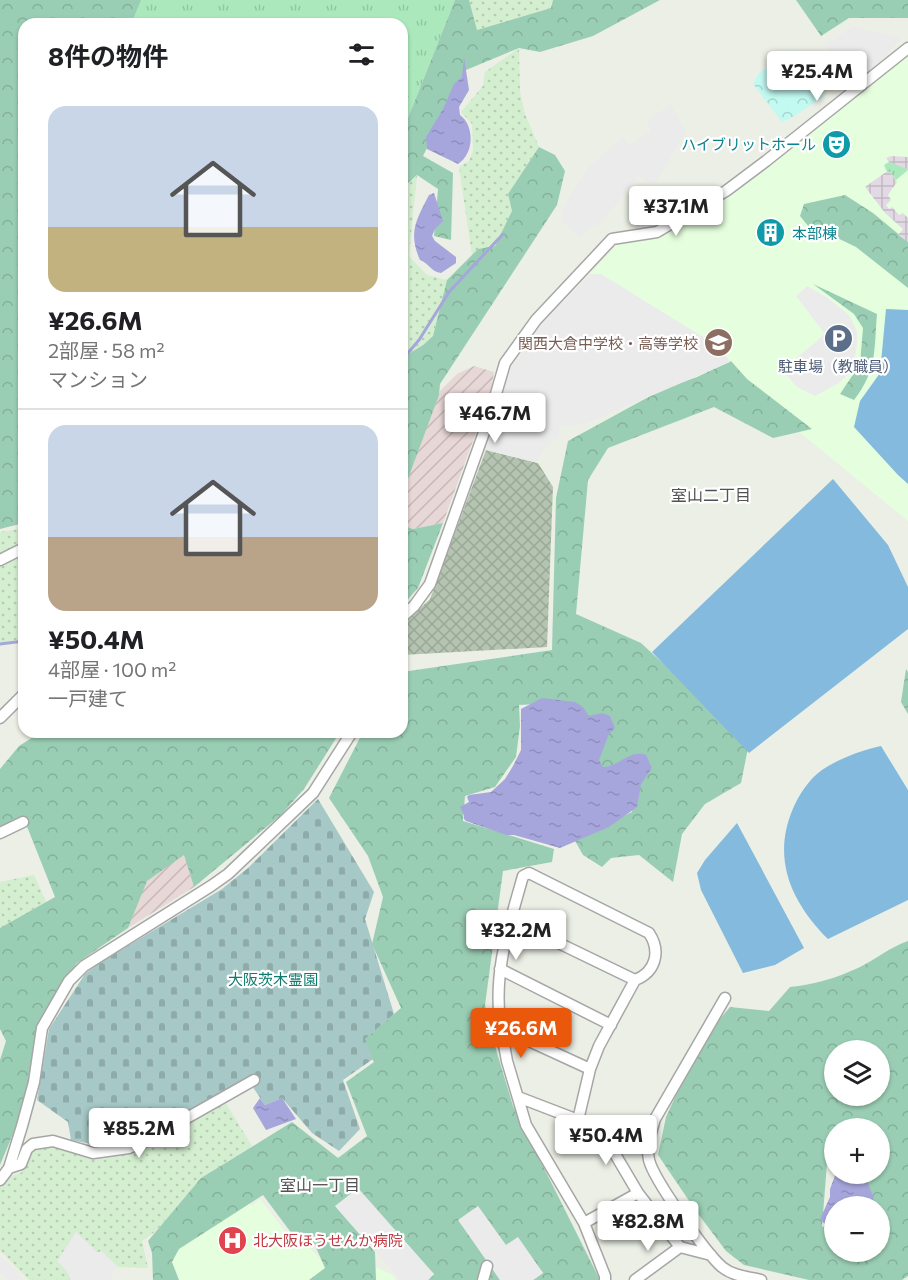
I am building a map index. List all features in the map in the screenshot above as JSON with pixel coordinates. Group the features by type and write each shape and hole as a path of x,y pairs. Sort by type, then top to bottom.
{"street":[{"path":"408,612 430,584 488,421 505,363 536,320 612,239 657,232 726,191 908,48"},
{"path":"0,560 18,551"},
{"path":"0,718 18,700"},
{"path":"0,1180 9,1168 34,1082 42,1028 69,981 84,966 228,874 313,793 348,738"},
{"path":"0,833 23,822"},
{"path":"578,1120 590,1069 599,1046 635,980 650,971 655,960 656,949 648,933 529,873 523,876 505,939 500,969 498,1010 507,1061 526,1125 584,1224 605,1280"},
{"path":"511,920 635,980"},
{"path":"500,969 610,1025"},
{"path":"725,998 655,1119 648,1148 649,1161 659,1183 711,1255 731,1272 761,1280"},
{"path":"501,1028 590,1069"},
{"path":"9,1168 21,1164 27,1149 33,1144 53,1141 93,1153 129,1148 148,1140 254,1080"},
{"path":"518,1097 578,1120 607,1144 638,1193 680,1247 711,1255"},
{"path":"584,1224 638,1193"},
{"path":"635,1280 680,1247"},
{"path":"483,1280 487,1266"}],"shaded area":[{"path":"469,0 553,0 551,8 477,30"},
{"path":"853,26 900,40 856,86 826,45"},
{"path":"519,48 520,92 525,114 539,147 508,194 512,211 495,247 478,249 472,255 459,167 469,161 473,150 472,124 461,112 483,86 485,72"},
{"name":"関西大倉中学校・高等学校","path":"908,54 908,521 720,367 586,424 559,427 559,437 542,449 539,464 553,489 547,646 408,626 408,619 430,598 546,319 618,244 657,236 728,196"},
{"path":"671,105 686,132 654,185 639,176 597,227 594,224 579,238 562,221 562,213 569,197 591,165 623,137 629,146 651,130 646,121"},
{"path":"908,157 908,169 889,162 886,158"},
{"path":"886,172 890,172 897,182 888,195 891,200 886,205 889,209 892,207 899,215 903,213 908,218 908,242 898,235 903,229 885,213 865,187"},
{"path":"417,175 409,256 427,275 447,280 433,336 408,354 408,183"},
{"path":"590,274 601,274 721,348 730,362 586,424 559,427 559,437 543,449 538,463 486,450 509,372 546,319"},
{"name":"駐車場（教職員）","path":"807,286 828,298 849,315 857,331 853,370 839,383 815,396 797,387 782,370 825,334 796,296"},
{"path":"886,309 908,310 908,484 854,427 860,401 880,373"},
{"path":"474,366 494,372 491,391 443,523 413,529 408,527 408,479 440,391 457,374"},
{"path":"486,450 538,463 553,487 547,647 408,655 408,619 430,599"},
{"path":"833,479 888,545 908,587 908,629 749,753 652,652"},
{"path":"18,529 18,640 0,643 0,532"},
{"path":"881,746 908,790 908,900 828,939 804,911 789,880 784,847 786,829 797,800 817,774 843,758"},
{"path":"737,823 804,948 775,965 743,973 701,890 697,873 705,860"},
{"path":"184,854 194,887 128,928 146,881"},
{"path":"34,875 46,902 0,928 0,882"},
{"path":"225,1102 252,1146 201,1178 156,1231 142,1241 148,1268 118,1267 101,1251 67,1271 71,1280 29,1280 0,1250 0,1187 11,1176 21,1173 32,1147 48,1143 99,1156"},
{"path":"358,1188 434,1274 428,1280 401,1280 335,1206"},
{"name":"北大阪ほうせんか病院","path":"242,1196 252,1206 260,1199 297,1247 306,1243 321,1260 378,1268 394,1276 396,1280 156,1280 181,1235"},
{"path":"478,1206 506,1245 518,1237 543,1273 533,1280 500,1280 458,1220"},
{"path":"76,1232 98,1253 101,1251 118,1267 110,1273 114,1280 71,1280 67,1271 57,1261"},
{"path":"0,1256 23,1279 10,1280 0,1273"}],"green space":[{"path":"0,0 141,0 134,18 18,18 18,524 0,529"},
{"path":"78,0 455,0 408,118 408,18 82,18"},
{"path":"455,0 469,0 477,30 551,8 553,0 660,0 593,36 540,52 519,48 466,70 423,156 453,173 451,240 434,236 438,189 417,175 408,183 408,118"},
{"path":"796,0 908,0 908,18 849,18 821,36"},
{"path":"794,50 824,88 823,97 782,122 753,84 759,73"},
{"path":"539,147 555,155 565,171 557,205 440,384 439,395 408,479 408,354 433,336 447,280 478,249 495,246 512,211 508,194"},
{"path":"889,162 908,170 896,180 890,172 887,172 884,165"},
{"path":"845,195 873,213 908,242 908,288 856,247 809,227 800,216 804,204"},
{"path":"813,284 877,314 871,369 854,400 840,394 860,364 863,328 854,314"},
{"path":"731,361 747,379 812,429 773,438 714,407 608,448 588,480 576,614 641,643 749,743 741,783 705,804 682,834 673,882 639,855 611,858 602,867 583,855 574,839 588,820 596,833 601,826 632,812 634,780 650,762 597,771 583,722 572,702 519,705 520,726 516,757 495,787 465,796 463,821 554,849 552,862 503,871 485,1005 513,1106 600,1280 533,1280 543,1273 517,1238 487,1260 500,1280 428,1280 434,1274 335,1206 375,1252 376,1280 309,1280 325,1268 314,1243 301,1246 263,1195 179,1249 172,1262 179,1280 153,1280 152,1253 148,1241 201,1178 292,1122 338,1158 367,1136 346,1082 374,1062 361,1042 401,1008 372,944 383,897 368,856 329,798 360,738 408,738 408,671 552,650 556,498 568,441 663,389 697,377"},
{"path":"443,523 418,588 408,599 408,527 413,529"},
{"path":"906,669 908,672 908,714 901,702"},
{"path":"32,738 336,738 304,789 281,815 194,887 184,855 147,881 128,928 77,963 37,1027 26,1103 0,1165 0,1060 6,1041 0,1029 0,928 55,897 24,819 0,830 0,769 19,746"},
{"name":"大阪茨木霊園","path":"318,799 374,892 365,919 394,1014 365,1039 373,1059 343,1080 360,1129 339,1151 312,1133 282,1098 265,1105 248,1080 143,1136 108,1147 71,1140 68,1122 37,1100 49,1029 85,974 222,889 248,868"},
{"path":"908,941 908,1276 902,1280 809,1280 744,1265 726,1251 658,1155 666,1117 682,1082 708,1033 730,1007 769,1011 790,987 816,983 841,975","holes":["824,1118 890,1118 890,1184 861,1184 862,1196 890,1196 890,1262 824,1262 824,1226 822,1227 825,1184"]}],"water":[{"path":"464,57 469,90 459,107 460,115 468,126 471,140 467,154 458,164 427,149 426,137 443,109 454,84 462,77"},
{"path":"434,193 443,221 432,236 456,257 456,263 441,273 420,260 414,234 417,219 429,195"},
{"path":"542,698 575,702 583,707 589,716 602,713 610,716 615,728 609,734 599,760 603,767 640,754 646,755 652,768 641,784 637,807 609,827 560,848 514,835 506,835 466,821 460,807 469,802 467,797 469,795 491,792 505,779 521,750 521,709"},
{"path":"260,1098 265,1105 282,1098 296,1119 266,1130 253,1108"},
{"path":"832,1184 868,1184 873,1196 830,1196"},
{"path":"824,1210 824,1223 820,1219"}],"waterway":[{"path":"408,353 419,340 449,292 503,234"},
{"path":"0,644 18,642"}],"place":[{"name":"ハイブリットホール","path":"837,144"},
{"name":"本部棟","path":"771,233"},
{"name":"駐車場（教職員）","path":"838,339"},
{"name":"関西大倉中学校・高等学校","path":"719,343"},
{"name":"北大阪ほうせんか病院","path":"232,1240"}],"district":[{"name":"室山二丁目","path":"711,494"},
{"name":"室山一丁目","path":"320,1184"}]}
